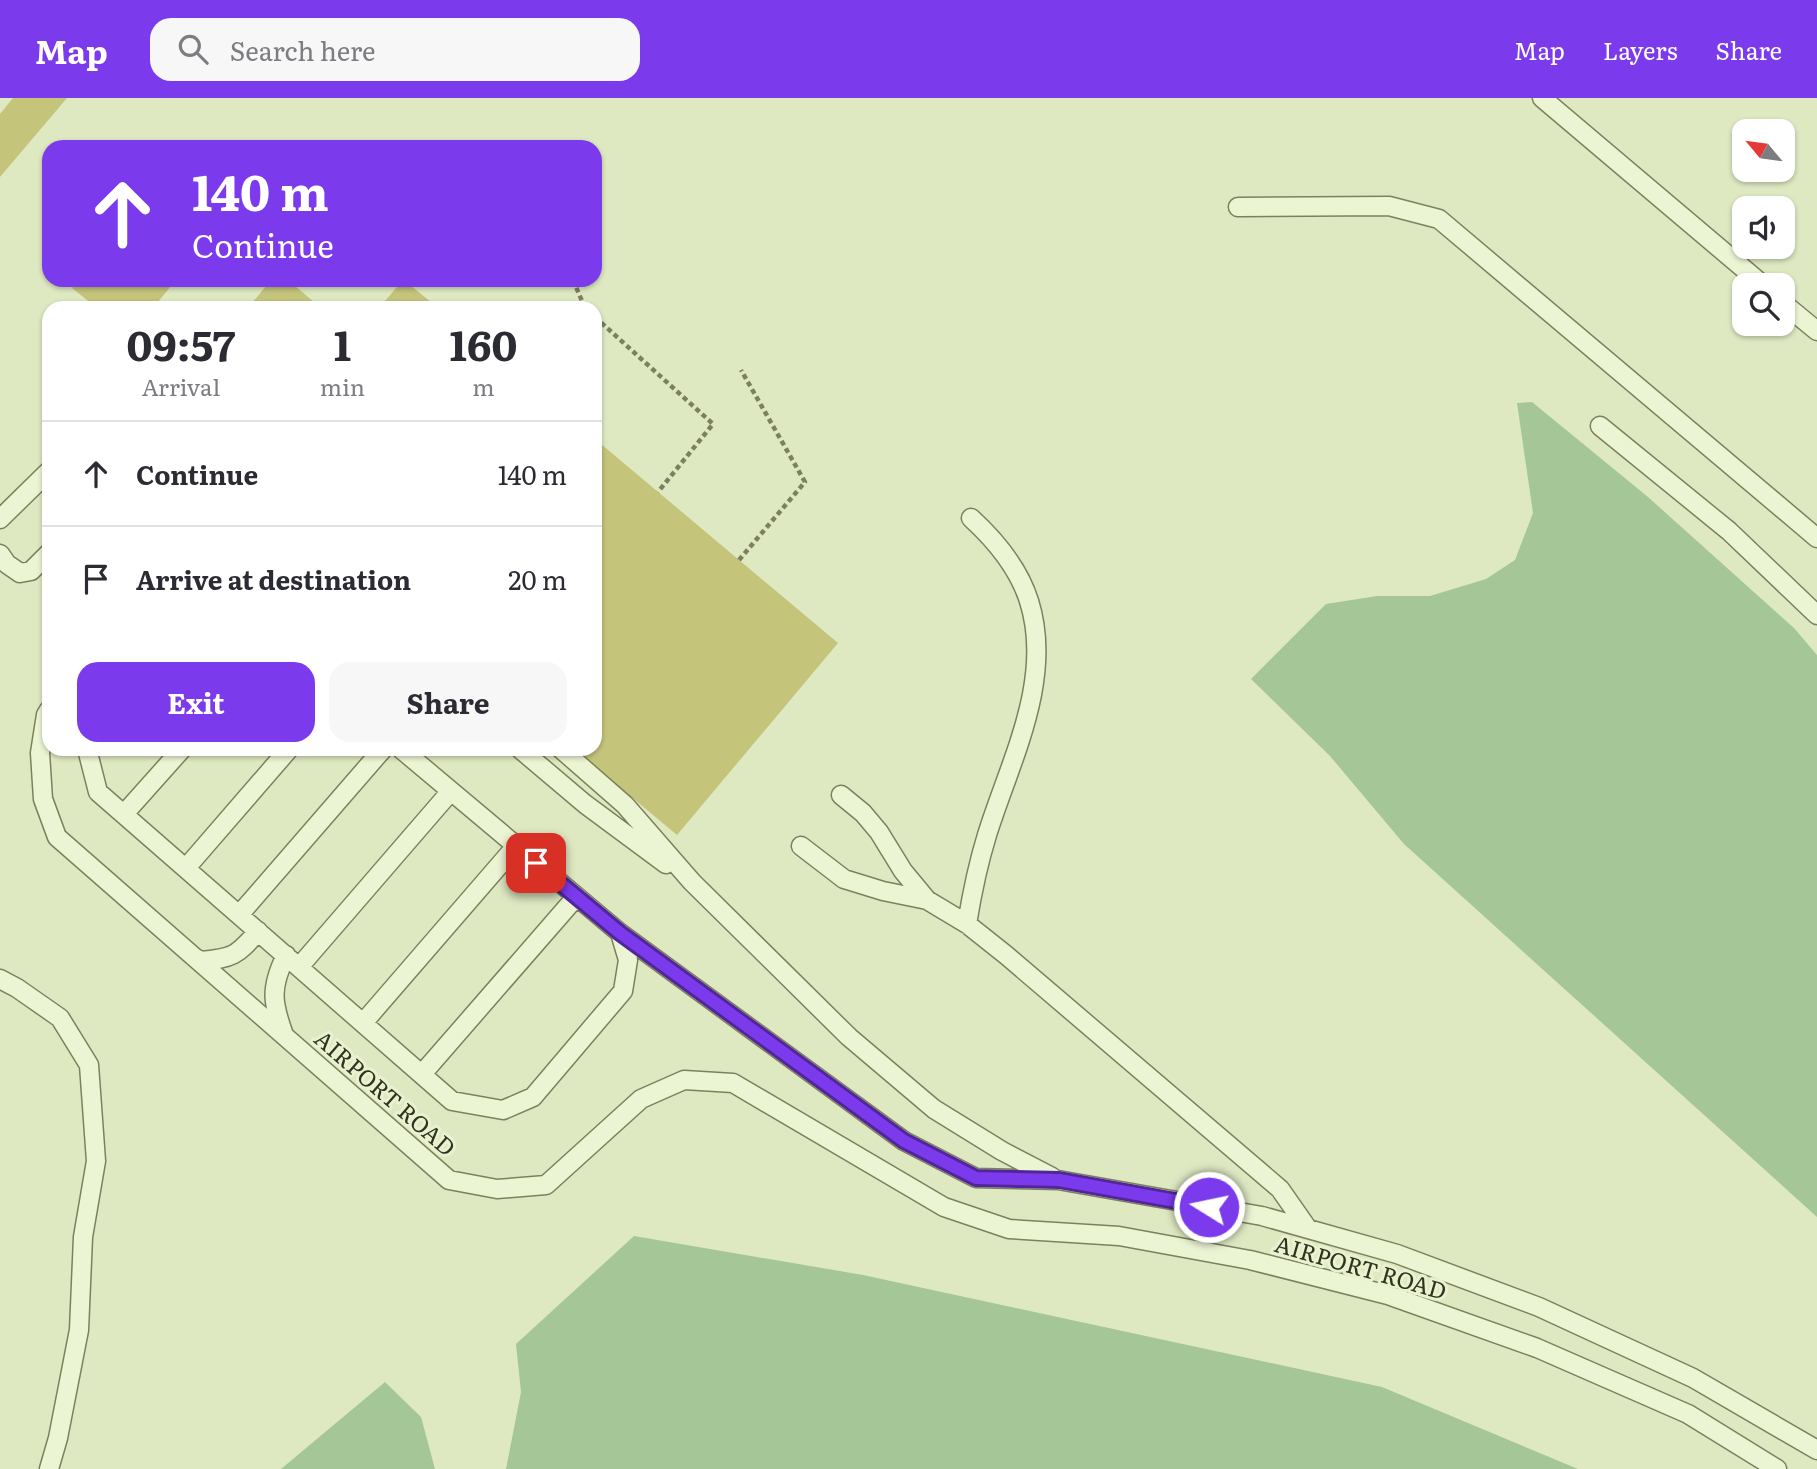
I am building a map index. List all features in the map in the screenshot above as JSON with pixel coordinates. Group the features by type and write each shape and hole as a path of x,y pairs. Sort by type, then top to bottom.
{"lane":[{"path":"1542,98 1749,273"},
{"path":"1238,207 1389,206 1439,219 1817,538"},
{"path":"1795,313 1817,331"},
{"path":"1600,426 1729,531 1817,615"},
{"path":"0,519 42,478"},
{"path":"967,924 974,884 988,833 1017,754 1032,692 1036,648 1029,601 1009,562 988,534 971,518"},
{"path":"0,554 7,564 20,573 30,570 42,560"},
{"name":"AIRPORT ROAD","path":"42,740 40,753 43,799 57,837 449,1180 497,1189 547,1185 641,1099 684,1080 733,1083 944,1207 1009,1229 1119,1236 1250,1260 1388,1295 1537,1348 1688,1414 1777,1469"},
{"path":"89,756 98,792 452,1101 503,1110 533,1097 623,990 628,960 620,933"},
{"path":"124,814 177,756"},
{"path":"186,868 283,756"},
{"path":"239,915 377,756"},
{"name":"AIRPORT ROAD","path":"409,756 620,933 904,1141 976,1178 1059,1180 1262,1216 1396,1254 1539,1307 1693,1378 1817,1450"},
{"path":"528,756 585,804 692,882"},
{"name":"AIRPORT ROAD","path":"569,756 625,805 692,882 849,1037 934,1109 1002,1151 1059,1180"},
{"path":"323,1069 284,1035 273,1003 278,972 292,961 451,791"},
{"path":"841,794 863,813 879,832 927,900"},
{"path":"363,1023 516,846"},
{"path":"801,846 844,880 927,900 967,924 1280,1189 1308,1229"},
{"path":"422,1074 576,897"},
{"path":"168,934 200,961 227,959 242,949 258,931"},
{"path":"0,979 60,1018 89,1065 96,1161 83,1237 79,1330 58,1438 49,1469"}],"path":[{"path":"602,323 713,424 658,492"},
{"path":"739,560 805,482 741,370"}],"green space":[{"path":"1532,402 1648,497 1794,628 1817,655 1817,1217 1404,844 1330,756 1251,679 1326,604 1377,596 1430,596 1486,579 1515,560 1533,513 1517,403"},
{"path":"634,1236 863,1275 1382,1387 1578,1469 506,1469 521,1392 516,1344"},
{"path":"385,1382 421,1417 435,1469 281,1469"}],"building":[{"path":"13,98 67,98 0,177 0,114"},
{"path":"170,287 159,301 88,301 72,288"},
{"path":"265,287 296,287 313,301 254,301"},
{"path":"397,287 412,287 430,301 385,301"},
{"path":"602,445 838,643 677,835 582,756 602,756"}],"route":[{"path":"536,863 620,933 904,1141 976,1178 1059,1180 1209,1207"}]}
